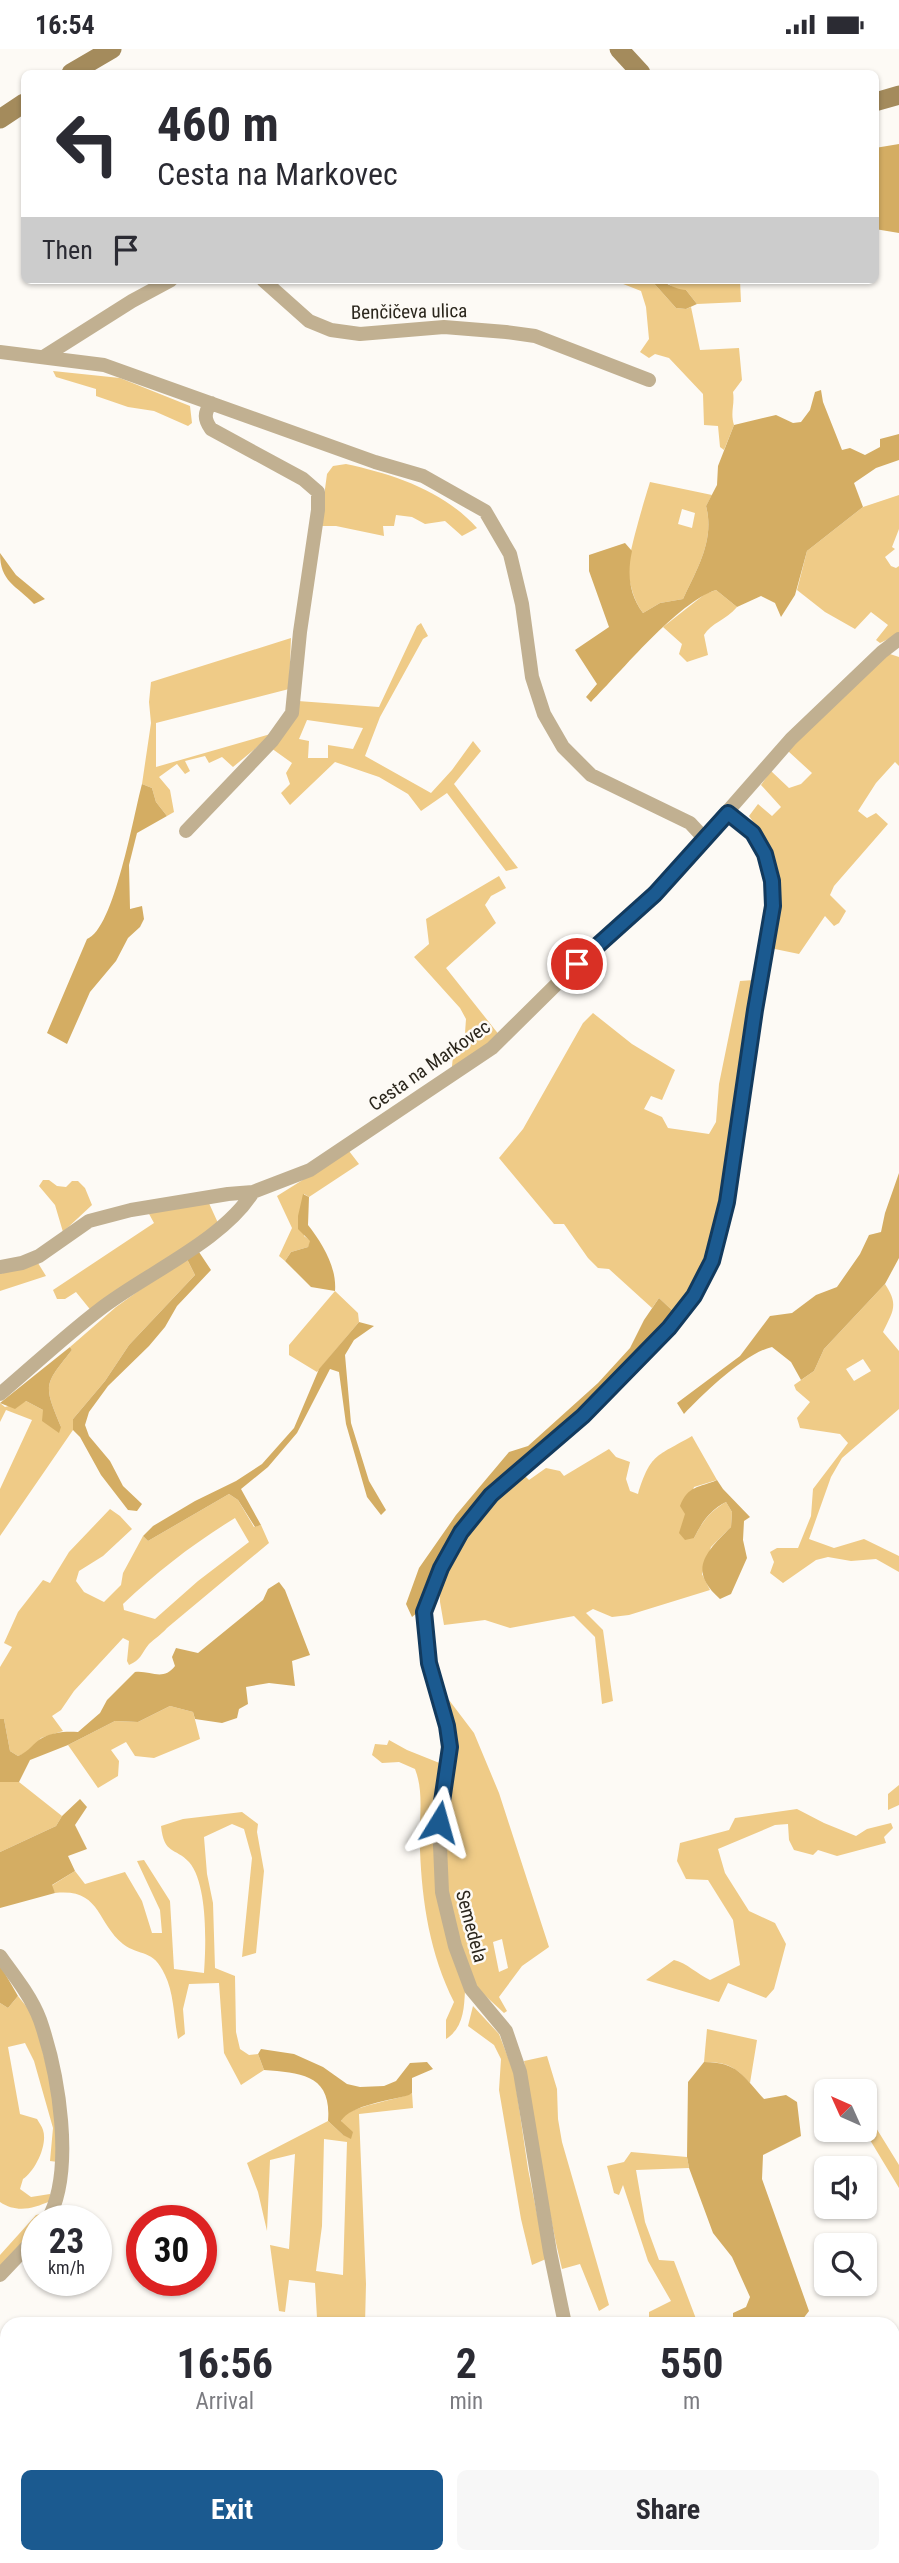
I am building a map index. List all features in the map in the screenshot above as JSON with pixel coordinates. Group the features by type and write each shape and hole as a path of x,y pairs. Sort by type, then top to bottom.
{"street":[{"path":"76,70 112,49"},
{"path":"619,49 638,70"},
{"path":"879,101 899,95"},
{"path":"0,119 21,105"},
{"path":"45,356 164,284"},
{"name":"Benčičeva ulica","path":"268,284 309,321 331,330 360,334 444,327 535,336 649,380"},
{"path":"0,352 104,365 375,462 423,476 485,511 510,554 522,604 531,677 544,714 563,747 591,775 690,823 704,838"},
{"path":"186,831 272,741 292,713 300,632 318,510 318,492 303,479 211,429 206,421 206,411 211,403"},
{"name":"Cesta na Markovec","path":"0,1267 22,1263 39,1256 89,1221 131,1210 253,1192 310,1170 492,1048 577,964 655,894 791,739 881,652 899,639"},
{"name":"Semedela","path":"564,2317 520,2072 506,2031 471,1989 455,1946 442,1892 439,1822 450,1747 447,1726 429,1663 424,1612 441,1568 461,1532 491,1495 583,1416 669,1328 694,1296 712,1261 727,1202 773,906 772,881 765,854 753,833 728,813"},
{"name":"Cesta na Markovec","path":"0,1394 100,1309 212,1234 243,1208 253,1192"},
{"path":"0,1956 40,2018 62,2123 58,2192 53,2205"},
{"path":"0,2275 21,2253"}],"shaded area":[{"path":"899,144 899,233 879,230 879,147"},
{"path":"623,284 655,284 676,308 691,307 700,350 739,348 742,380 733,392 734,425 724,450 720,447 718,426 704,425 703,394 669,358 655,354 649,358 640,352 649,339 646,307 641,291"},
{"path":"655,284 667,284 686,290 697,304 686,309 676,308"},
{"path":"669,284 740,284 741,302 697,304 686,290 676,290"},
{"path":"53,371 120,378 190,406 192,423 188,426 154,411 128,407 96,396 96,389 56,377"},
{"path":"821,390 842,450 850,448 865,455 880,447 880,439 899,434 899,460 876,468 854,483 863,507 807,551 795,595 781,617 775,603 761,596 737,607 716,590 685,608 668,623 591,702 586,697 597,684 575,650 609,627 589,571 589,555 625,543 632,551 632,591 643,613 660,603 683,599 703,554 708,531 706,506 717,485 718,466 734,425 776,415 793,423 801,422 810,410 815,392"},
{"path":"346,464 417,486 449,504 477,528 462,536 445,521 425,524 412,517 396,515 394,526 383,526 384,536 336,526 320,526 327,474 333,466"},
{"path":"650,482 712,495 706,506 708,531 703,554 683,599 660,603 643,613 633,594 628,566","holes":["682,509 695,513 692,528 678,524"]},
{"path":"899,495 899,529 892,547 895,549 885,557 891,566 899,566 899,634 880,643 876,640 888,625 871,612 855,629 825,612 797,590 807,551 863,507"},
{"path":"0,553 16,575 45,599 34,604 10,582 3,571"},
{"path":"716,590 737,607 704,635 708,655 687,662 679,654 682,644 663,627 705,594"},
{"path":"421,623 428,636 423,639 380,717 365,756 431,793 473,741 481,751 454,784 518,868 506,871 447,793 421,811 408,794 379,777 335,762 290,805 281,793 290,784 286,773 292,763 271,748 298,701 379,707 417,626","holes":["307,720 363,728 353,749 328,745 328,758 308,758 309,741 299,739"]},
{"path":"291,638 289,689 156,723 156,767 274,733 233,767 222,757 209,763 205,756 185,761 190,771 185,774 177,764 159,777 170,790 174,812 167,816 156,802 152,788 142,784 151,723 151,682"},
{"path":"887,653 899,657 899,766 895,762 876,783 858,811 867,818 876,813 888,824 834,886 830,895 846,911 839,923 834,926 825,916 799,954 770,948 769,853 762,834 749,816 758,804 772,816 781,807 761,785 771,771 789,788 801,784 812,773 788,751"},
{"path":"142,784 152,788 156,802 167,816 137,833 129,865 130,909 142,906 144,919 128,938 116,961 90,992 67,1044 47,1033 87,939 97,931 106,915 122,869"},
{"path":"499,876 506,888 491,896 485,905 496,923 446,968 500,1036 451,1076 453,1056 464,1047 466,1019 460,1008 414,957 429,944 426,919"},
{"path":"754,980 722,1202 704,1269 674,1312 659,1298 652,1308 609,1269 598,1268 564,1224 554,1224 499,1158 523,1129 583,1023 593,1013 632,1044 675,1070 662,1100 651,1096 644,1109 662,1117 668,1128 709,1134 716,1122 719,1084 740,981"},
{"path":"349,1151 359,1164 309,1197 304,1194 304,1236 311,1241 308,1247 291,1252 285,1261 279,1256 292,1228 277,1196"},
{"path":"899,1173 899,1258 885,1284 824,1349 814,1371 801,1380 791,1362 772,1347 737,1366 684,1414 677,1403 740,1356 770,1316 792,1313 816,1295 837,1287 860,1254 869,1235 881,1232"},
{"path":"43,1180 66,1187 72,1181 78,1181 85,1188 92,1205 63,1232 55,1205 39,1186"},
{"path":"303,1194 309,1197 308,1225 331,1264 335,1291 311,1287 285,1261 291,1252 308,1247 310,1241 298,1229"},
{"path":"208,1201 218,1223 93,1313 76,1292 65,1299 57,1299 53,1290 154,1223 148,1212"},
{"path":"197,1249 211,1270 177,1306 165,1327 149,1346 108,1386 89,1412 85,1425 89,1436 110,1461 123,1486 142,1504 137,1511 128,1510 101,1475 80,1437 73,1430 73,1419 105,1381 129,1345 195,1275 186,1257"},
{"path":"186,1257 195,1275 129,1345 105,1381 73,1419 73,1430 0,1536 0,1489 32,1420 6,1410 0,1422 0,1403 5,1407 26,1401 43,1410 61,1427 51,1402 49,1385 51,1378 72,1350 70,1347 116,1307"},
{"path":"38,1263 46,1276 0,1291 0,1274"},
{"path":"885,1284 892,1297 893,1308 883,1332 899,1351 899,1409 842,1458 831,1477 809,1539 834,1548 864,1539 899,1556 899,1572 876,1559 851,1561 828,1557 816,1560 783,1583 770,1573 774,1562 770,1552 777,1548 798,1548 811,1516 813,1489 848,1443 840,1434 800,1428 797,1418 810,1402 794,1385 814,1371 824,1349","holes":["863,1359 871,1371 854,1381 846,1369"]},
{"path":"335,1291 358,1313 359,1322 317,1372 289,1355 289,1345"},
{"path":"659,1298 674,1312 671,1316 539,1447 457,1534 437,1561 429,1576 418,1612 412,1617 406,1604 419,1568 456,1515 509,1452 528,1446 598,1383 630,1348"},
{"path":"359,1322 374,1326 354,1340 345,1355 351,1423 369,1481 386,1510 381,1515 367,1497 346,1424 339,1372 330,1369 297,1433 268,1467 241,1489 261,1525 255,1527 238,1500 229,1494 148,1541 143,1536 153,1526 262,1464 294,1428 319,1369"},
{"path":"70,1347 72,1350 51,1378 49,1385 51,1402 61,1427 59,1433 42,1421 43,1410 26,1401 15,1409 0,1403"},
{"path":"692,1436 717,1480 694,1487 685,1514 694,1538 707,1517 726,1502 732,1512 731,1527 711,1547 702,1574 710,1590 629,1615 612,1617 593,1609 586,1613 603,1630 613,1701 602,1704 595,1637 574,1616 510,1628 485,1620 444,1625 440,1587 453,1555 496,1497 525,1476 529,1480 546,1468 560,1471 564,1476 609,1449 616,1457 630,1462 626,1479 630,1491 638,1494 656,1457"},
{"path":"717,1480 750,1517 744,1521 743,1540 747,1558 731,1594 720,1599 710,1589 702,1570 708,1553 731,1527 732,1512 726,1502 707,1517 694,1538 685,1540 679,1533 685,1514 680,1506 683,1499 695,1488"},
{"path":"229,1494 238,1500 254,1527 261,1525 269,1543 167,1628 129,1665 129,1641 123,1638 74,1691 61,1710 52,1716 63,1731 41,1738 30,1751 18,1756 10,1751 4,1719 0,1719 0,1667 12,1647 4,1643 18,1612 43,1580 50,1583 69,1552 110,1509 132,1529 103,1556 79,1571 76,1581 84,1592 104,1602 121,1585 123,1573 143,1536 148,1541","holes":["235,1518 249,1542 198,1581 155,1619 124,1610 123,1604 163,1569"]},
{"path":"279,1582 285,1590 310,1655 292,1661 295,1686 269,1683 246,1687 248,1704 239,1709 237,1718 222,1723 195,1719 193,1712 170,1706 138,1722 115,1721 68,1745 30,1760 19,1782 0,1782 0,1719 4,1719 10,1751 18,1756 46,1736 60,1732 78,1732 100,1713 107,1700 135,1672 161,1674 170,1671 175,1666 172,1657 176,1648 198,1653 263,1600 268,1589"},
{"path":"449,1700 474,1733 499,1793 549,1947 522,1966 499,1997 507,2011 504,2013 479,1990 465,1963 448,1892 444,1836 455,1768 455,1746 442,1701","holes":["502,1939 508,1968 499,1972 493,1942"]},
{"path":"170,1706 193,1712 200,1739 154,1758 135,1756 126,1742 111,1750 119,1761 118,1776 98,1788 68,1745 115,1721 138,1722"},
{"path":"389,1740 442,1764 434,1798 433,1821 465,1991 459,2024 446,2039 446,2020 454,2002 433,1947 425,1909 418,1779 415,1769 399,1762 382,1763 372,1755 375,1744 387,1745"},
{"path":"0,1782 19,1782 62,1816 56,1826 0,1852"},
{"path":"899,1785 899,1805 888,1810 888,1794"},
{"path":"80,1799 87,1807 75,1825 87,1849 68,1856 75,1871 52,1885 55,1893 0,1908 0,1852 56,1826 62,1816"},
{"path":"797,1809 856,1836 867,1829 891,1823 893,1828 884,1837 886,1843 837,1856 818,1850 813,1855 794,1850 789,1840 788,1824 775,1825 718,1849 725,1873 749,1911 775,1923 786,1944 774,1989 766,1998 728,1983 719,2002 646,1980 674,1960 710,1980 740,1965 733,1920 708,1880 686,1879 677,1861 680,1843 729,1830 735,1818"},
{"path":"242,1812 258,1824 264,1871 256,1953 242,1957 252,1858 244,1829 232,1824 204,1837 213,1903 215,1968 235,1976 236,2032 240,2049 249,2055 258,2054 264,2070 241,2085 224,2053 219,1983 189,1984 183,2009 185,2034 178,2039 170,1990 156,1961 123,1944 90,1901 70,1893 55,1893 51,1886 75,1871 85,1884 125,1872 142,1901 152,1933 162,1933 160,1910 137,1861 144,1860 170,1901 174,1969 204,1973 204,1915 200,1885 189,1862 167,1846 161,1826 183,1819"},
{"path":"0,1965 18,1996 8,2008 0,2003"},
{"path":"18,1996 34,2016 54,2097 58,2162 50,2161 53,2128 34,2061 25,2043 8,2047 20,2114 37,2119 44,2136 39,2157 23,2179 20,2189 31,2197 50,2194 50,2201 40,2205 21,2205 21,2209 0,2202 0,2003 8,2008"},
{"path":"473,2006 499,2034 514,2073 528,2169 546,2259 532,2265 521,2219 499,2090 501,2059 494,2045 468,2026"},
{"path":"707,2029 757,2040 750,2083 730,2066 704,2062"},
{"path":"261,2049 294,2054 323,2067 347,2084 360,2087 384,2086 396,2081 410,2063 427,2062 433,2069 412,2078 412,2093 409,2095 362,2107 346,2115 341,2121 353,2132 351,2139 328,2121 328,2106 320,2085 302,2075 264,2070 258,2054"},
{"path":"547,2056 557,2089 562,2142 609,2305 599,2311 580,2264 562,2269 551,2217 524,2061"},
{"path":"704,2062 715,2063 739,2072 764,2099 786,2095 797,2102 801,2136 763,2155 762,2179 809,2311 804,2317 733,2317 733,2313 746,2307 750,2297 732,2257 713,2233 689,2168 688,2082"},
{"path":"412,2093 413,2108 359,2114 365,2317 317,2317 315,2283 289,2280 285,2312 279,2311 270,2245 289,2249 295,2154 270,2160 267,2231 258,2192 247,2163 328,2121 343,2135 342,2118 364,2107","holes":["324,2139 347,2142 343,2275 316,2271 322,2226"]},
{"path":"877,2129 899,2165 899,2188 871,2142 877,2142"},
{"path":"631,2152 687,2157 689,2168 636,2170 645,2222 659,2260 674,2261 695,2317 649,2317 649,2312 671,2301 648,2261 623,2185 619,2195 614,2193 607,2166 624,2162"},
{"path":"21,2232 21,2247 0,2270 0,2255"}],"route":[{"path":"439,1822 450,1747 447,1726 429,1663 424,1612 441,1568 461,1532 491,1495 583,1416 669,1328 694,1296 712,1261 727,1202 773,906 772,881 765,854 753,833 728,813 655,894 577,964"}]}
